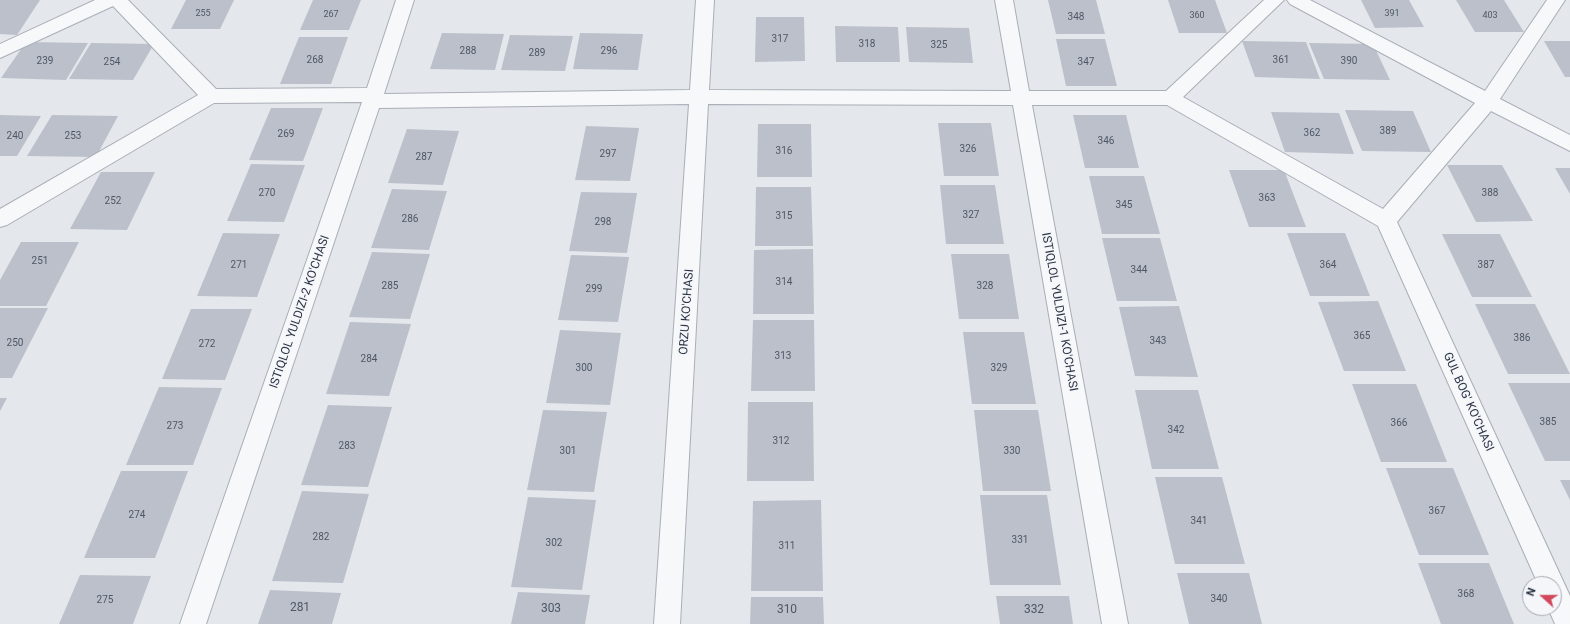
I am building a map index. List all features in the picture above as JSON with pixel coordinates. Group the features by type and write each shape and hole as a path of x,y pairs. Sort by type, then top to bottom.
{"street":[{"path":"0,52 110,0"},
{"path":"118,0 211,96"},
{"name":"ISTIQLOL YULDIZI-2 KO'CHASI","path":"193,624 373,98 405,0"},
{"name":"ORZU KO'CHASI","path":"667,624 705,0"},
{"name":"ISTIQLOL YULDIZI-1 KO'CHASI","path":"1004,0 1115,624"},
{"path":"1170,98 1275,0"},
{"path":"1296,0 1570,144"},
{"path":"0,219 211,96 373,98 1170,98 1386,220 1488,101 1556,0"},
{"name":"GUL BOG' KO'CHASI","path":"1386,220 1547,576"},
{"path":"1562,609 1569,624"}],"building":[{"path":"0,0 40,0 17,35 0,34"},
{"path":"186,0 234,0 220,29 171,29"},
{"path":"313,0 361,0 349,30 300,30"},
{"path":"1048,0 1096,0 1105,34 1056,34"},
{"path":"1168,0 1215,0 1227,33 1179,33"},
{"path":"1361,0 1409,0 1424,27 1375,28"},
{"path":"1456,0 1504,0 1524,32 1475,32"},
{"path":"756,17 804,17 805,61 755,62"},
{"path":"835,26 898,27 900,62 836,62"},
{"path":"906,27 969,28 973,63 909,62"},
{"path":"442,33 504,34 495,70 430,69"},
{"path":"580,33 643,34 638,70 573,69"},
{"path":"510,35 573,36 565,71 501,70"},
{"path":"299,37 348,37 331,84 280,84"},
{"path":"1056,39 1105,39 1117,86 1066,86"},
{"path":"1242,41 1306,42 1320,79 1255,77"},
{"path":"1544,41 1570,41 1570,77 1565,77"},
{"path":"26,42 88,43 66,80 1,78"},
{"path":"91,43 154,44 133,80 69,79"},
{"path":"1309,43 1373,44 1390,80 1324,79"},
{"path":"271,108 323,108 303,161 249,160"},
{"path":"1345,110 1413,111 1431,152 1362,151"},
{"path":"1271,112 1339,113 1354,154 1285,152"},
{"path":"0,115 41,116 17,156 0,156"},
{"path":"52,115 118,116 96,157 27,156"},
{"path":"1073,115 1126,115 1139,168 1085,168"},
{"path":"938,123 991,123 999,176 944,176"},
{"path":"758,124 811,124 812,177 757,177"},
{"path":"586,126 639,128 630,181 575,180"},
{"path":"407,129 459,131 443,185 388,183"},
{"path":"251,164 305,165 284,222 227,221"},
{"path":"1447,165 1502,165 1533,221 1476,222"},
{"path":"1555,168 1570,168 1570,194"},
{"path":"1229,170 1284,170 1306,227 1249,227"},
{"path":"101,172 155,172 127,230 70,229"},
{"path":"1089,176 1144,176 1160,234 1102,234"},
{"path":"940,185 995,185 1004,244 946,244"},
{"path":"756,187 811,187 813,246 755,246"},
{"path":"392,189 447,191 429,250 371,248"},
{"path":"581,192 637,193 627,253 569,251"},
{"path":"223,233 280,234 257,297 197,296"},
{"path":"1287,233 1345,233 1370,296 1310,296"},
{"path":"1442,234 1500,234 1532,297 1472,297"},
{"path":"1102,238 1160,238 1177,301 1117,301"},
{"path":"21,242 79,242 46,306 0,306 0,280"},
{"path":"813,249 814,314 753,314 754,250"},
{"path":"372,252 430,254 410,319 349,317"},
{"path":"951,254 1009,254 1019,319 959,319"},
{"path":"571,255 629,257 618,322 558,320"},
{"path":"1378,301 1406,371 1344,371 1318,302"},
{"path":"1475,304 1535,304 1570,374 1508,374"},
{"path":"1179,306 1198,377 1135,376 1119,307"},
{"path":"0,308 48,308 12,378 0,378"},
{"path":"191,309 252,309 225,380 162,379"},
{"path":"753,320 814,320 815,391 751,391"},
{"path":"350,322 411,324 389,396 326,394"},
{"path":"560,330 621,333 610,405 546,403"},
{"path":"963,332 1024,332 1036,404 972,404"},
{"path":"1508,383 1570,383 1570,461 1545,461"},
{"path":"1352,384 1416,384 1447,462 1381,462"},
{"path":"159,387 222,388 193,465 126,465"},
{"path":"1135,390 1198,390 1219,469 1152,469"},
{"path":"0,398 7,398 0,411"},
{"path":"748,402 813,402 814,481 747,481"},
{"path":"328,405 392,407 368,487 301,485"},
{"path":"543,410 607,412 594,492 527,490"},
{"path":"974,410 1038,410 1051,491 983,491"},
{"path":"1386,468 1453,468 1489,555 1419,555"},
{"path":"121,471 188,471 155,558 84,558"},
{"path":"1155,477 1222,477 1245,564 1175,564"},
{"path":"1560,480 1570,480 1570,500"},
{"path":"302,491 369,494 343,583 272,581"},
{"path":"980,495 1047,495 1061,585 990,585"},
{"path":"528,497 596,500 582,590 511,587"},
{"path":"821,500 823,591 751,591 753,501"},
{"path":"1418,563 1489,563 1514,624 1441,624"},
{"path":"1177,573 1249,573 1262,624 1189,624"},
{"path":"80,575 151,576 133,624 59,624"},
{"path":"270,590 341,593 332,624 258,624"},
{"path":"518,592 590,595 585,624 511,624"},
{"path":"996,596 1069,596 1073,624 1000,624"},
{"path":"751,597 823,597 824,624 750,624"}]}
